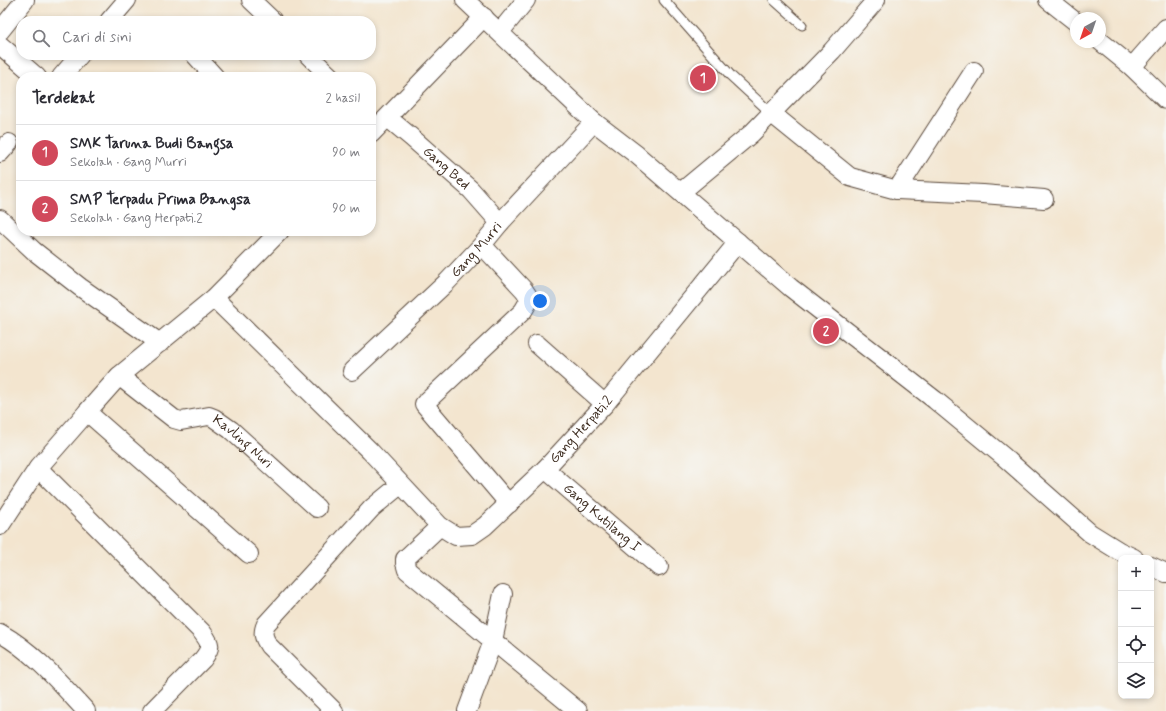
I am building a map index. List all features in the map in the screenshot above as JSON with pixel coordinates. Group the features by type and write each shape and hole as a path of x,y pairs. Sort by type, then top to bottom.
{"street":[{"path":"0,31 25,0"},
{"path":"113,16 127,0"},
{"path":"251,0 268,16"},
{"path":"465,0 594,122 637,155 681,192 791,288 935,400 1004,457 1090,533 1128,555"},
{"path":"500,32 526,0"},
{"path":"681,192 752,133 832,51 876,0"},
{"path":"1048,0 1070,17"},
{"path":"377,124 484,17"},
{"path":"1132,67 1166,28"},
{"path":"0,45 16,59"},
{"path":"1106,47 1132,67 1166,100"},
{"path":"17,60 31,72"},
{"path":"65,72 76,60"},
{"path":"200,60 210,72"},
{"path":"313,60 326,72"},
{"path":"897,190 974,71"},
{"path":"771,113 850,177 897,190 983,194 1044,199"},
{"name":"Gang Murri","path":"352,371 447,282 594,122"},
{"name":"Gang Bed","path":"377,124 411,137 471,190 500,223"},
{"path":"0,219 16,234"},
{"path":"18,236 34,251 80,288 160,343"},
{"path":"0,526 38,468 119,376 214,298 275,236"},
{"name":"Gang Herpati.2","path":"214,298 370,451 400,485 440,526 456,536 472,535 485,526 545,469 605,404 738,242"},
{"path":"482,245 524,290 530,299 523,311 424,404 509,504"},
{"path":"537,344 605,404"},
{"name":"Kavling Nuri","path":"119,376 174,419 181,421 209,416 214,418 231,430 317,508"},
{"path":"87,412 249,554"},
{"path":"38,468 202,632 209,641 210,650 203,659 152,711"},
{"name":"Gang Kutilang I","path":"545,469 659,568"},
{"path":"334,711 269,646 264,638 263,632 266,624 372,508 400,485"},
{"path":"440,526 405,559 407,570 578,711"},
{"path":"1154,567 1166,573"},
{"path":"466,711 493,641 503,594"},
{"path":"3,639 32,656 86,711"}],"lane":[{"path":"664,0 731,76 771,113"},
{"path":"774,0 802,25"}],"place":[{"name":"SMK Taruna Budi Bangsa","path":"703,78"},
{"name":"SMP Terpadu Prima Bangsa","path":"826,331"}]}
